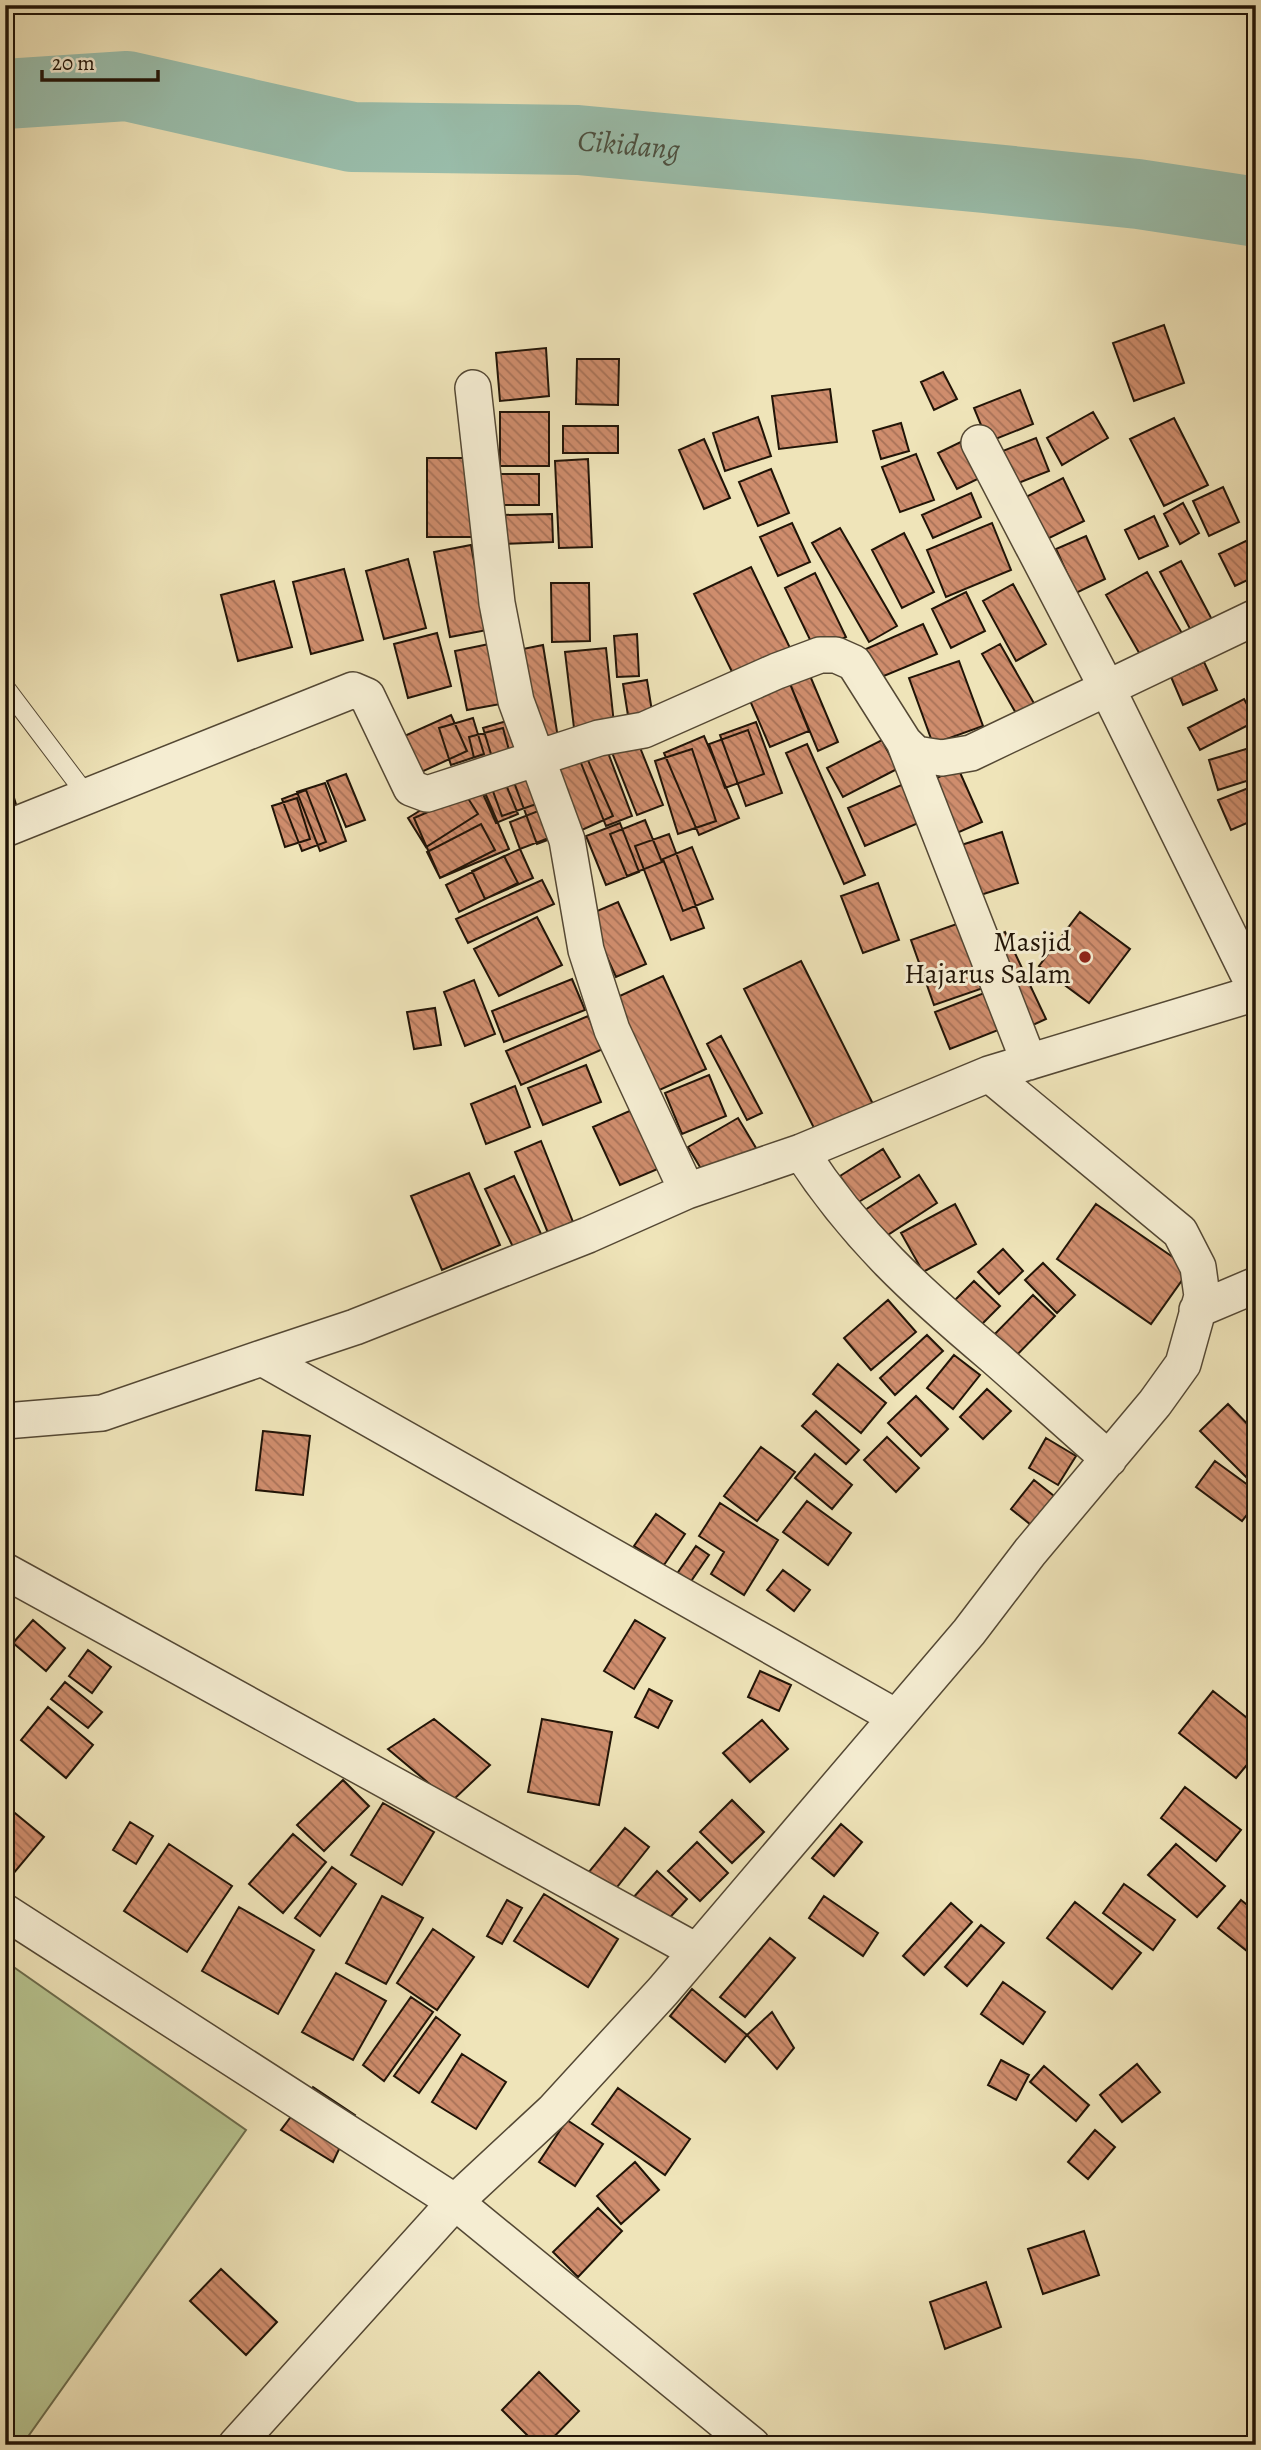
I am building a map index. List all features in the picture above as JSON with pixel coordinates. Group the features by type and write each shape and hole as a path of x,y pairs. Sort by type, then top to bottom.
{"street":[{"path":"473,388 497,603 516,701 567,840 586,950 612,1030 687,1191"},
{"path":"5,1421 102,1413 262,1359 355,1326 588,1235 687,1191 801,1152 989,1074 1256,991 1108,688 979,443"},
{"path":"904,742 916,754 928,756 971,753 1256,617"},
{"path":"5,829 353,690 367,696 411,788 418,793 444,790 599,738 644,730 777,671 820,655 835,655 854,663 904,742 1029,1062"},
{"path":"236,2445 455,2202 553,2111 696,1951 896,1717 1155,1403 1183,1364 1202,1296 1198,1267 1180,1232 989,1074"},
{"path":"801,1152 853,1226 895,1270 943,1316 1109,1459"},
{"path":"1197,1310 1256,1285"},
{"path":"262,1359 896,1717"},
{"path":"5,1571 696,1951"},
{"path":"5,1912 455,2202 752,2445"}],"lane":[{"path":"5,687 88,797"}],"green space":[{"path":"5,1961 246,2130 22,2445 5,2445"}],"building":[{"path":"1164,325 1184,383 1134,401 1113,343"},
{"path":"546,348 549,396 500,401 496,353"},
{"path":"577,359 619,359 618,405 576,404"},
{"path":"943,372 957,399 934,410 921,382"},
{"path":"830,389 837,442 779,449 772,396"},
{"path":"1020,390 1033,424 988,442 974,408"},
{"path":"500,412 549,412 549,466 500,466"},
{"path":"1093,412 1108,438 1062,465 1047,438"},
{"path":"758,417 771,456 725,471 713,433"},
{"path":"1174,418 1208,485 1164,506 1130,439"},
{"path":"901,423 909,451 881,459 873,431"},
{"path":"563,426 618,426 618,453 563,453"},
{"path":"973,436 992,472 957,489 938,453"},
{"path":"1036,438 1049,471 1003,489 990,456"},
{"path":"704,439 730,498 704,509 679,450"},
{"path":"916,454 934,500 900,512 882,467"},
{"path":"427,458 476,458 476,537 427,537"},
{"path":"588,459 592,547 559,548 555,461"},
{"path":"771,469 789,513 758,526 739,482"},
{"path":"496,474 539,474 539,505 496,505"},
{"path":"1063,478 1084,521 1037,544 1016,502"},
{"path":"1223,487 1239,522 1209,536 1193,501"},
{"path":"971,493 981,517 933,538 922,515"},
{"path":"1183,503 1199,533 1180,544 1164,514"},
{"path":"552,514 553,542 504,544 503,515"},
{"path":"1154,516 1168,546 1139,559 1125,530"},
{"path":"792,523 810,562 778,576 760,537"},
{"path":"992,523 1011,570 946,597 927,550"},
{"path":"840,528 897,626 869,642 812,543"},
{"path":"904,533 934,592 902,608 872,550"},
{"path":"1086,536 1105,579 1076,593 1056,549"},
{"path":"1256,536 1256,576 1235,586 1219,554"},
{"path":"471,545 487,630 450,637 434,552"},
{"path":"408,559 426,628 384,639 366,571"},
{"path":"1181,561 1218,631 1197,642 1160,572"},
{"path":"751,567 791,650 735,678 694,594"},
{"path":"344,569 363,640 311,654 293,582"},
{"path":"1147,572 1187,642 1146,665 1106,595"},
{"path":"815,573 846,637 816,652 785,588"},
{"path":"274,581 292,647 238,661 221,595"},
{"path":"551,583 589,583 590,641 552,642"},
{"path":"1013,584 1046,644 1016,661 983,601"},
{"path":"966,592 985,631 951,648 932,609"},
{"path":"923,624 937,654 879,678 866,649"},
{"path":"437,633 451,686 408,698 394,644"},
{"path":"637,634 639,676 617,677 614,636"},
{"path":"494,643 506,703 467,710 455,651"},
{"path":"1000,644 1039,712 1021,722 982,654"},
{"path":"543,645 558,738 532,742 518,650"},
{"path":"606,648 614,724 574,728 565,652"},
{"path":"959,661 983,726 933,744 909,678"},
{"path":"1204,662 1217,690 1183,705 1171,677"},
{"path":"808,671 838,742 818,751 788,679"},
{"path":"788,679 809,731 770,747 748,696"},
{"path":"647,680 654,724 630,728 623,684"},
{"path":"1244,699 1256,721 1200,750 1188,728"},
{"path":"451,715 467,751 417,774 400,738"},
{"path":"520,717 532,756 495,767 483,728"},
{"path":"473,718 484,754 451,765 439,728"},
{"path":"756,722 782,793 746,806 720,735"},
{"path":"503,728 513,765 478,774 469,737"},
{"path":"748,730 764,774 725,788 709,744"},
{"path":"635,735 663,805 637,815 609,745"},
{"path":"704,736 739,818 699,835 664,753"},
{"path":"882,740 897,769 843,797 827,768"},
{"path":"604,742 632,816 606,826 577,753"},
{"path":"807,744 865,875 844,884 786,753"},
{"path":"1256,746 1256,778 1218,790 1209,760"},
{"path":"582,747 613,816 573,834 542,765"},
{"path":"692,749 716,821 678,834 655,761"},
{"path":"537,764 564,834 537,844 511,774"},
{"path":"537,767 548,800 502,816 490,783"},
{"path":"5,768 18,811 5,814"},
{"path":"958,768 982,822 950,836 926,783"},
{"path":"346,774 365,820 346,827 327,781"},
{"path":"502,775 518,814 496,823 479,785"},
{"path":"325,783 346,841 320,851 297,792"},
{"path":"906,783 923,821 865,846 848,808"},
{"path":"1256,785 1256,819 1231,830 1218,800"},
{"path":"460,786 478,814 426,847 408,818"},
{"path":"483,788 509,849 440,878 414,818"},
{"path":"306,790 326,842 302,851 282,799"},
{"path":"297,798 310,839 285,847 272,806"},
{"path":"551,806 562,833 520,849 510,822"},
{"path":"645,820 662,862 627,876 610,834"},
{"path":"620,823 639,872 606,885 586,836"},
{"path":"481,824 495,850 440,878 427,852"},
{"path":"1002,832 1018,883 968,899 952,848"},
{"path":"669,834 704,928 671,940 635,846"},
{"path":"692,847 713,899 683,911 663,859"},
{"path":"520,849 533,878 485,899 472,871"},
{"path":"504,856 518,883 459,912 446,885"},
{"path":"542,880 554,904 468,943 456,919"},
{"path":"878,883 899,940 863,953 841,896"},
{"path":"618,902 646,964 616,977 588,915"},
{"name":"Masjid Hajarus Salam","path":"1080,912 1130,949 1089,1003 1039,966"},
{"path":"537,917 562,965 499,996 474,949"},
{"path":"971,919 995,984 934,1005 911,940"},
{"path":"1005,932 1046,1019 1022,1030 986,940"},
{"path":"801,961 873,1104 816,1132 744,989"},
{"path":"663,976 706,1069 655,1092 611,1000"},
{"path":"572,979 585,1010 504,1042 492,1011"},
{"path":"474,980 495,1034 465,1046 444,992"},
{"path":"992,990 1006,1027 950,1049 935,1012"},
{"path":"435,1008 441,1045 414,1049 407,1012"},
{"path":"588,1016 603,1049 521,1085 506,1051"},
{"path":"721,1036 762,1113 747,1120 707,1044"},
{"path":"586,1065 601,1102 543,1125 528,1088"},
{"path":"709,1075 726,1116 682,1134 665,1093"},
{"path":"515,1086 530,1127 486,1144 471,1104"},
{"path":"634,1109 660,1168 620,1185 593,1127"},
{"path":"738,1118 756,1148 706,1177 688,1147"},
{"path":"541,1141 573,1222 548,1233 515,1152"},
{"path":"883,1149 900,1177 857,1203 840,1176"},
{"path":"469,1173 500,1245 442,1270 411,1196"},
{"path":"919,1175 937,1203 883,1238 865,1210"},
{"path":"514,1176 542,1236 514,1249 485,1189"},
{"path":"955,1204 976,1244 923,1272 901,1233"},
{"path":"1096,1204 1190,1269 1151,1324 1057,1259"},
{"path":"1003,1249 1023,1271 999,1294 978,1272"},
{"path":"1043,1263 1075,1295 1057,1313 1025,1280"},
{"path":"974,1281 1000,1306 976,1330 950,1305"},
{"path":"1033,1295 1055,1316 1009,1363 987,1342"},
{"path":"888,1300 916,1332 871,1370 844,1338"},
{"path":"927,1335 943,1351 895,1395 880,1378"},
{"path":"954,1355 980,1375 953,1409 927,1388"},
{"path":"838,1364 886,1403 861,1433 813,1394"},
{"path":"987,1389 1011,1411 983,1439 960,1417"},
{"path":"916,1396 948,1429 921,1456 888,1423"},
{"path":"1228,1404 1256,1433 1256,1470 1248,1479 1200,1431"},
{"path":"816,1411 859,1450 846,1464 802,1426"},
{"path":"263,1431 310,1436 303,1495 256,1490"},
{"path":"887,1437 919,1468 896,1492 864,1460"},
{"path":"1046,1438 1076,1456 1058,1485 1029,1468"},
{"path":"761,1447 795,1472 757,1521 724,1496"},
{"path":"815,1454 852,1485 832,1509 795,1478"},
{"path":"1215,1461 1256,1491 1256,1503 1242,1521 1196,1487"},
{"path":"1034,1480 1054,1496 1031,1525 1011,1509"},
{"path":"807,1501 851,1533 828,1565 783,1532"},
{"path":"720,1503 778,1540 744,1595 711,1574 724,1552 699,1536"},
{"path":"656,1514 685,1534 664,1565 634,1546"},
{"path":"696,1546 709,1555 685,1590 672,1581"},
{"path":"783,1570 810,1590 794,1611 767,1590"},
{"path":"33,1620 65,1648 46,1671 13,1643"},
{"path":"635,1620 665,1638 634,1689 604,1671"},
{"path":"88,1650 111,1667 92,1693 69,1676"},
{"path":"760,1671 791,1685 779,1711 748,1697"},
{"path":"65,1682 102,1712 88,1728 51,1699"},
{"path":"649,1689 672,1701 658,1728 635,1717"},
{"path":"1213,1691 1256,1725 1256,1754 1236,1778 1179,1733"},
{"path":"48,1707 93,1745 66,1778 21,1740"},
{"path":"434,1719 490,1765 451,1802 388,1749"},
{"path":"542,1719 612,1732 599,1805 528,1792"},
{"path":"762,1720 788,1749 750,1782 723,1753"},
{"path":"343,1780 369,1806 324,1851 297,1825"},
{"path":"1185,1787 1241,1830 1216,1861 1161,1818"},
{"path":"732,1800 764,1832 732,1863 700,1832"},
{"path":"383,1803 434,1832 402,1885 351,1855"},
{"path":"10,1809 44,1837 8,1880 5,1878 5,1814"},
{"path":"130,1822 153,1836 136,1864 113,1850"},
{"path":"841,1824 862,1842 834,1876 812,1858"},
{"path":"625,1828 649,1847 613,1892 588,1873"},
{"path":"293,1834 326,1862 283,1913 249,1884"},
{"path":"697,1842 728,1873 700,1901 668,1871"},
{"path":"169,1844 232,1886 187,1952 124,1911"},
{"path":"1176,1844 1225,1886 1197,1917 1148,1875"},
{"path":"332,1867 356,1884 320,1936 295,1918"},
{"path":"657,1871 687,1899 662,1926 632,1899"},
{"path":"1124,1884 1175,1920 1153,1950 1103,1913"},
{"path":"544,1894 618,1939 588,1987 514,1941"},
{"path":"382,1896 423,1918 386,1984 346,1963"},
{"path":"824,1896 878,1933 863,1956 809,1918"},
{"path":"507,1900 522,1908 502,1944 487,1936"},
{"path":"1241,1900 1256,1912 1256,1950 1252,1955 1218,1928"},
{"path":"1075,1902 1141,1953 1112,1989 1047,1938"},
{"path":"951,1903 972,1922 924,1975 903,1956"},
{"path":"239,1907 314,1950 278,2014 202,1971"},
{"path":"981,1925 1004,1943 967,1986 945,1967"},
{"path":"433,1929 474,1957 437,2010 397,1983"},
{"path":"770,1938 795,1958 745,2017 720,1997"},
{"path":"336,1973 386,2001 353,2060 302,2032"},
{"path":"1003,1982 1045,2012 1023,2044 981,2014"},
{"path":"692,1989 747,2035 725,2062 670,2016"},
{"path":"411,1997 433,2012 384,2081 363,2065"},
{"path":"772,2012 794,2048 777,2069 747,2035"},
{"path":"436,2017 460,2035 419,2093 394,2076"},
{"path":"462,2054 506,2082 476,2129 432,2102"},
{"path":"1001,2060 1029,2075 1016,2100 988,2085"},
{"path":"1137,2064 1160,2092 1122,2122 1100,2095"},
{"path":"1044,2066 1089,2105 1076,2121 1030,2082"},
{"path":"313,2087 355,2115 333,2162 281,2130"},
{"path":"618,2088 690,2139 665,2175 592,2124"},
{"path":"567,2120 603,2144 575,2186 539,2162"},
{"path":"1095,2130 1115,2147 1088,2179 1068,2162"},
{"path":"635,2162 659,2190 621,2224 597,2196"},
{"path":"598,2208 622,2231 578,2277 553,2252"},
{"path":"1084,2231 1099,2275 1043,2294 1028,2249"},
{"path":"221,2269 277,2322 246,2355 190,2301"},
{"path":"986,2282 1001,2327 945,2349 930,2302"},
{"path":"539,2372 579,2411 546,2445 537,2445 502,2410"}],"waterway":[{"name":"Cikidang","path":"5,94 127,86 352,137 578,140 1138,194 1256,212"}],"place":[{"name":"Masjid Hajarus Salam","path":"1085,957"}]}
